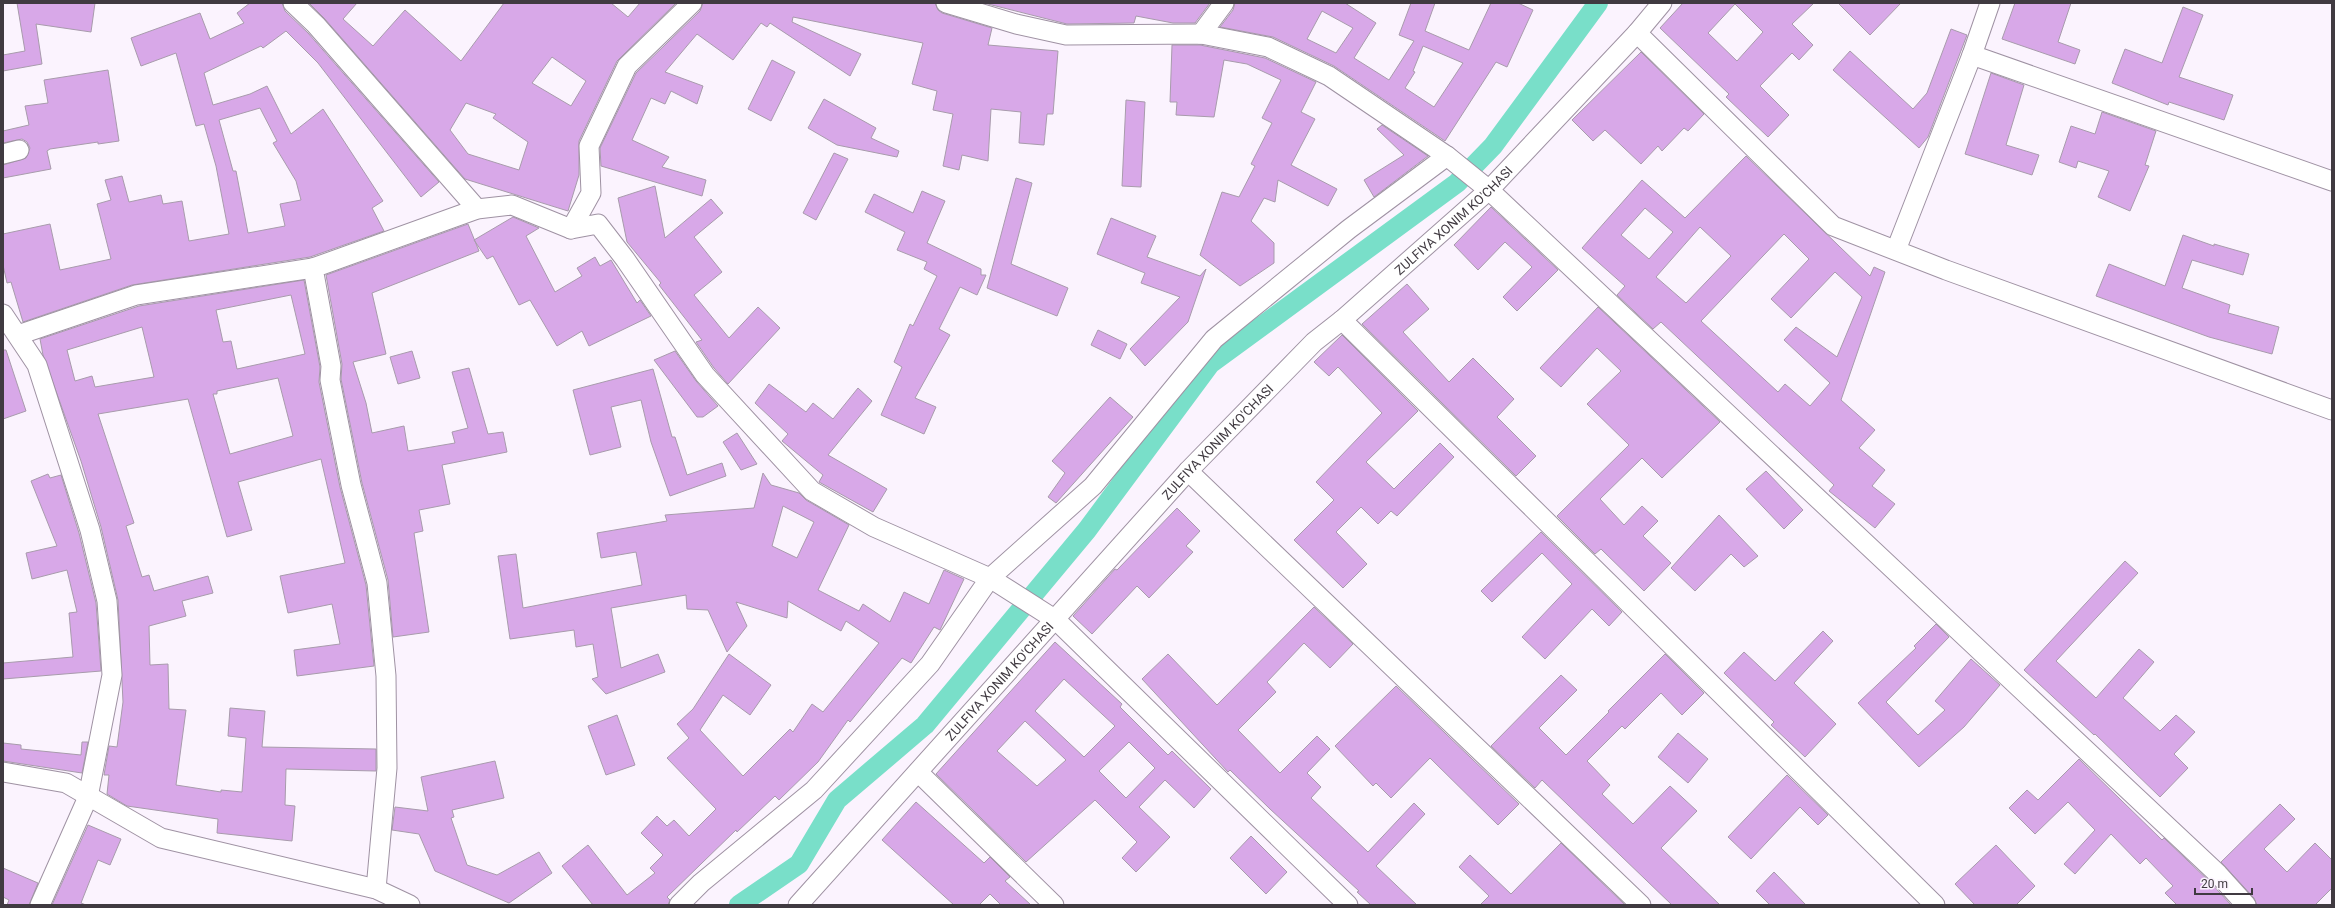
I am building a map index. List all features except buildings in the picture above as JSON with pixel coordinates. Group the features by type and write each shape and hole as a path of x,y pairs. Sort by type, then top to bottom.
{"street":[{"path":"293,3 316,25 477,208"},
{"path":"571,229 591,193 589,146 627,66 692,3"},
{"path":"946,3 1016,24 1066,35 1201,34 1268,47 1329,76 1453,160 1485,187 2212,868 2246,905"},
{"path":"1201,34 1224,3"},
{"name":"ZULFIYA XONIM KO'CHASI","path":"798,905 918,772 1050,616 1314,342 1342,320 1485,187 1637,33 1662,3"},
{"path":"1896,250 1972,55 1990,3"},
{"path":"1637,33 1833,226 2332,410"},
{"path":"1972,55 2332,181"},
{"path":"679,905 701,883 814,790 930,664 996,582 1093,486 1214,339 1349,229 1453,160"},
{"path":"18,335 136,295 313,268 477,208 512,205 571,229 598,224 625,259 705,375 812,492 874,527 996,582 1050,616 1348,905"},
{"path":"313,268 331,366 330,380 351,485 377,583 386,676 387,768 376,889"},
{"path":"3,314 37,365 90,530 107,601 112,675 88,797 40,905"},
{"path":"1342,320 1935,905"},
{"path":"1188,472 1641,905"},
{"path":"3,772 66,782 88,797 161,838 376,889 410,905"},
{"path":"918,772 1054,905"}],"waterway":[{"path":"739,905 799,864 837,800 925,725 1087,530 1210,364 1457,183 1493,146 1598,3"}]}
